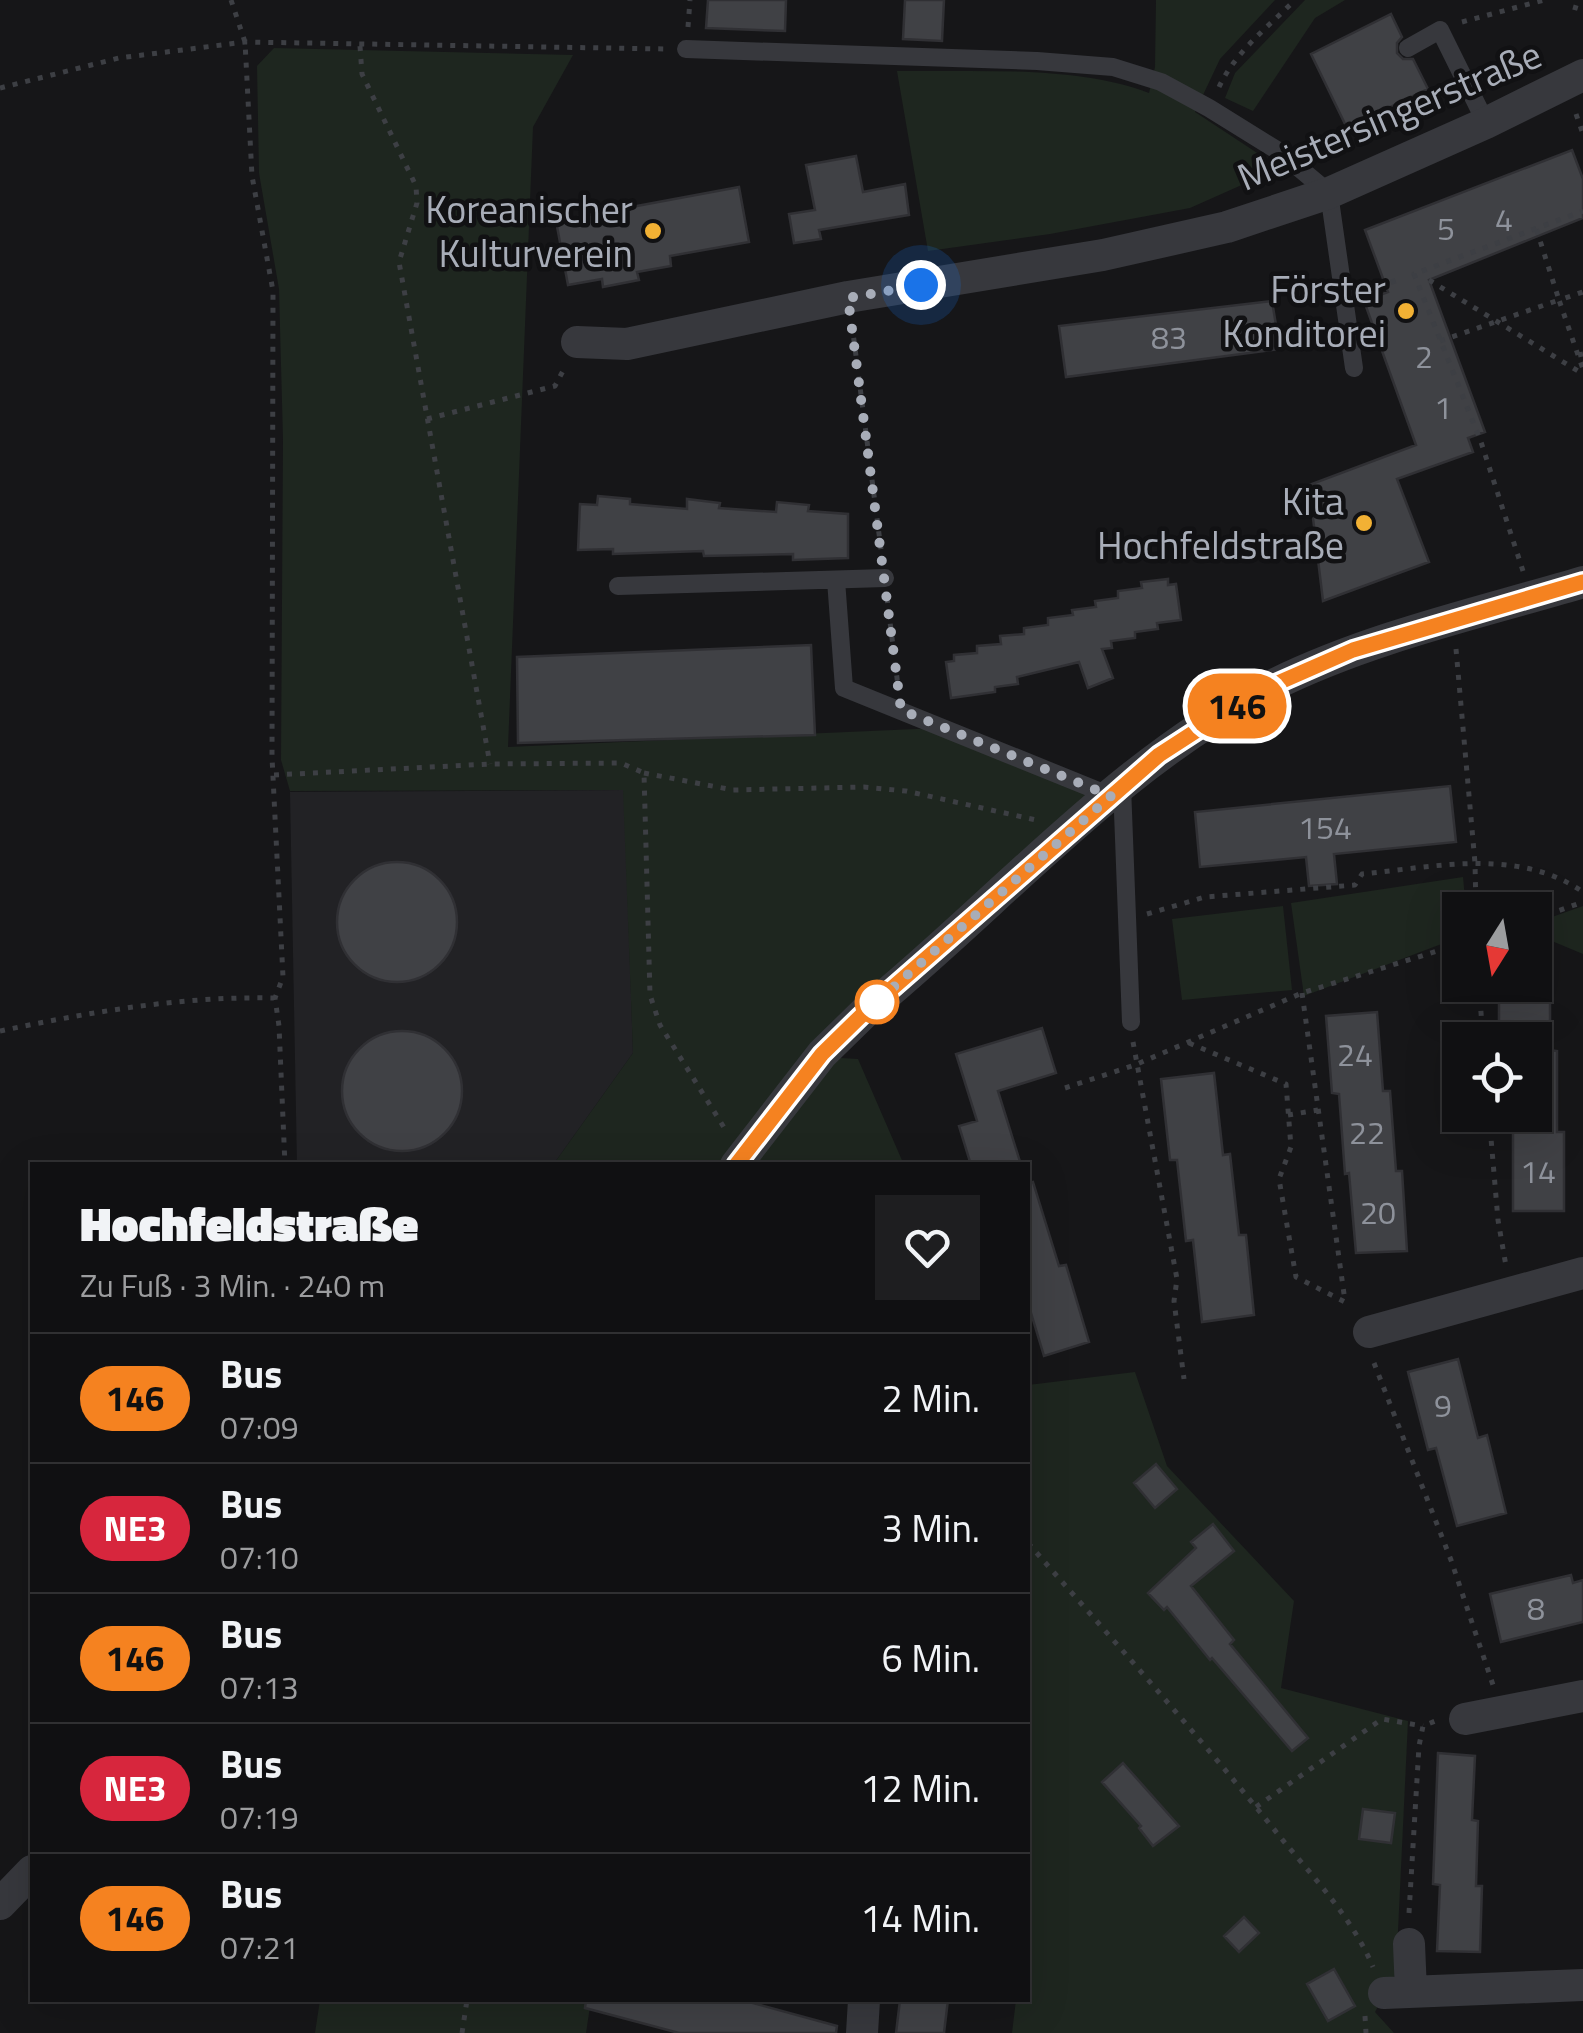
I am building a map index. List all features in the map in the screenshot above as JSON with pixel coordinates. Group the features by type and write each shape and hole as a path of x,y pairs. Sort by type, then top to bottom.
{"street":[{"name":"Meistersingerstraße","path":"578,342 626,344 848,298 1103,255 1226,226 1329,193 1583,75"},
{"path":"739,1160 822,1054 944,940 1159,755 1271,686 1353,650 1583,582"},
{"path":"1369,1332 1583,1273"},
{"path":"1465,1719 1583,1696"},
{"path":"0,1904 30,1874"},
{"path":"1409,1944 1397,1993 1583,1985"},
{"path":"862,2033 864,2002"}],"lane":[{"path":"1408,48 1440,30 1486,123"},
{"path":"686,49 1037,60 1113,67 1161,82 1280,152 1329,193 1354,368"},
{"path":"618,586 885,578"},
{"path":"836,580 844,688 1117,791 1131,1022"}],"path":[{"path":"231,0 246,42 252,176 273,292 272,756 284,977 275,998 284,1162"},
{"path":"1209,108 1228,69 1246,46 1295,0"},
{"path":"1440,30 1544,0"},
{"path":"1573,7 1583,10"},
{"path":"0,88 119,58 246,42 686,49"},
{"path":"360,46 362,74 416,186 417,203 399,262 490,764"},
{"path":"1575,110 1583,134"},
{"path":"1518,550 1414,274 1583,211"},
{"path":"1536,228 1583,372"},
{"path":"1344,294 1398,280"},
{"path":"1429,280 1583,372"},
{"path":"1440,341 1583,292"},
{"path":"848,298 901,710"},
{"path":"427,419 555,386 578,342"},
{"path":"1455,620 1476,892"},
{"path":"274,775 490,764 622,764 644,773 733,790 864,787 906,792 1074,828"},
{"path":"644,773 650,996 660,1025 739,1160"},
{"path":"1126,921 1204,897 1355,885 1362,874 1475,864 1525,866 1567,881 1583,892"},
{"path":"1552,913 1583,902"},
{"path":"1065,1088 1134,1066 1302,993 1442,950"},
{"path":"1190,1043 1286,1084 1291,1147 1278,1179 1296,1276 1345,1302 1302,993"},
{"path":"0,1031 170,1000 275,998"},
{"path":"1134,1066 1176,1279 1174,1301 1184,1379"},
{"path":"1288,1114 1318,1110"},
{"path":"1490,1132 1498,1220 1511,1293"},
{"path":"1369,1332 1382,1387 1451,1560 1502,1712"},
{"path":"1030,1546 1256,1807 1341,1912 1397,1993"},
{"path":"1256,1807 1382,1719 1423,1726 1454,1716 1465,1719"},
{"path":"1409,1944 1410,1864 1418,1746 1423,1726"},
{"path":"462,2033 468,2002"}],"shaded area":[{"path":"1156,0 1275,0 1220,59 1195,112 1280,168 1190,208 928,251 897,71 1057,74 1149,93 1155,67"},
{"path":"1305,0 1345,0 1315,18 1253,111 1225,98 1235,73"},
{"path":"274,48 573,55 533,127 508,747 939,728 1108,793 727,1162 555,1162 633,1053 623,790 290,791 281,760 283,440 279,289 259,173 257,66"},
{"path":"624,790 633,1053 555,1162 297,1162 290,792"},
{"path":"1463,877 1464,892 1442,892 1442,944 1304,996 1291,903"},
{"path":"1283,906 1292,990 1182,1000 1172,919"},
{"path":"1583,906 1583,954 1552,941 1552,917"},
{"path":"824,1057 858,1059 903,1162 752,1162"},
{"path":"1135,1372 1167,1466 1294,1601 1281,1688 1408,1721 1396,1973 1375,2012 1394,2033 1012,2033 1016,2002 1030,2002 1030,1385"},
{"path":"320,2002 591,2002 586,2033 315,2033"}],"building":[{"path":"708,0 786,0 785,31 706,28"},
{"path":"905,0 944,0 942,41 903,39"},
{"path":"1391,14 1402,37 1397,53 1403,59 1413,59 1428,89 1347,128 1311,54"},
{"path":"1572,150 1583,179 1583,218 1429,280 1485,432 1468,438 1473,452 1397,479 1429,562 1323,601 1309,485 1416,445 1364,301 1388,292 1365,230"},
{"path":"856,156 863,192 905,184 909,215 819,230 821,239 794,243 789,214 815,210 806,165"},
{"name":"Koreanischer Kulturverein","path":"739,187 749,242 670,256 671,266 637,272 639,280 603,287 602,279 568,285 556,221"},
{"path":"1272,301 1280,349 1066,377 1059,326"},
{"path":"598,496 630,499 630,504 687,509 687,499 720,503 719,508 776,512 777,502 809,505 808,511 848,514 848,558 793,560 793,554 704,556 703,551 613,554 613,549 578,550 580,504 597,505"},
{"path":"1168,579 1168,585 1176,584 1181,620 1157,623 1158,629 1135,632 1135,638 1111,641 1112,648 1102,649 1113,678 1088,688 1079,662 1017,677 1018,684 995,687 995,692 951,698 946,662 954,661 954,655 977,653 977,646 1001,644 1000,636 1024,634 1024,628 1048,625 1048,618 1096,607 1095,601 1118,598 1118,591 1142,588 1141,582"},
{"path":"811,645 815,735 518,743 517,657"},
{"path":"1450,786 1456,842 1334,854 1337,884 1309,886 1306,857 1200,867 1195,812"},
{"path":"397,862 420,866 440,879 453,899 457,922 453,945 440,965 420,978 397,982 374,978 354,965 341,945 337,922 341,899 354,879 374,866"},
{"path":"1499,1002 1550,1002 1550,1022 1499,1022"},
{"path":"1377,1012 1383,1091 1390,1091 1396,1171 1402,1171 1407,1251 1356,1253 1339,1094 1332,1093 1326,1016"},
{"path":"1042,1028 1056,1073 998,1091 1020,1162 970,1162 959,1126 977,1121 956,1054"},
{"path":"402,1031 425,1035 445,1048 458,1068 462,1091 458,1114 445,1134 425,1147 402,1151 379,1147 359,1134 346,1114 342,1091 346,1068 359,1048 379,1035"},
{"path":"1552,1050 1557,1051 1557,1132 1564,1132 1564,1211 1513,1211 1513,1132 1552,1132"},
{"path":"1214,1073 1223,1155 1230,1154 1239,1235 1246,1235 1254,1315 1202,1322 1193,1240 1186,1241 1177,1160 1170,1160 1161,1079"},
{"path":"1033,1182 1059,1266 1066,1265 1089,1342 1044,1356 1030,1310"},
{"path":"1458,1359 1478,1438 1487,1435 1506,1513 1457,1526 1436,1448 1428,1450 1408,1372"},
{"path":"1156,1464 1177,1489 1155,1508 1134,1483"},
{"path":"1213,1524 1234,1551 1191,1586 1234,1640 1230,1644 1308,1738 1292,1751 1167,1607 1164,1610 1148,1593 1196,1548 1191,1542"},
{"path":"1571,1575 1573,1583 1583,1580 1583,1622 1501,1642 1490,1594"},
{"path":"1438,1753 1475,1756 1472,1820 1478,1821 1476,1886 1482,1886 1480,1952 1437,1951 1440,1885 1433,1884"},
{"path":"1123,1763 1179,1826 1153,1846 1141,1826 1102,1782"},
{"path":"1363,1809 1395,1813 1391,1843 1359,1839"},
{"path":"1244,1917 1259,1933 1239,1952 1224,1936"},
{"path":"1334,1969 1355,2006 1328,2021 1307,1984"},
{"path":"586,2002 749,2002 837,2026 836,2033 679,2033 585,2008"},
{"path":"900,2002 948,2002 944,2033 896,2033"}],"bus line":[{"name":"146","path":"738,1162 822,1054 865,1012 1159,755 1271,686 1353,650 1583,582"}],"place":[{"name":"Koreanischer Kulturverein","path":"653,231"},
{"name":"Förster Konditorei","path":"1406,311"},
{"name":"Kita Hochfeldstraße","path":"1364,523"}],"route":[{"path":"877,1002 872,1006 1111,796 901,710 848,298 921,285"}]}
